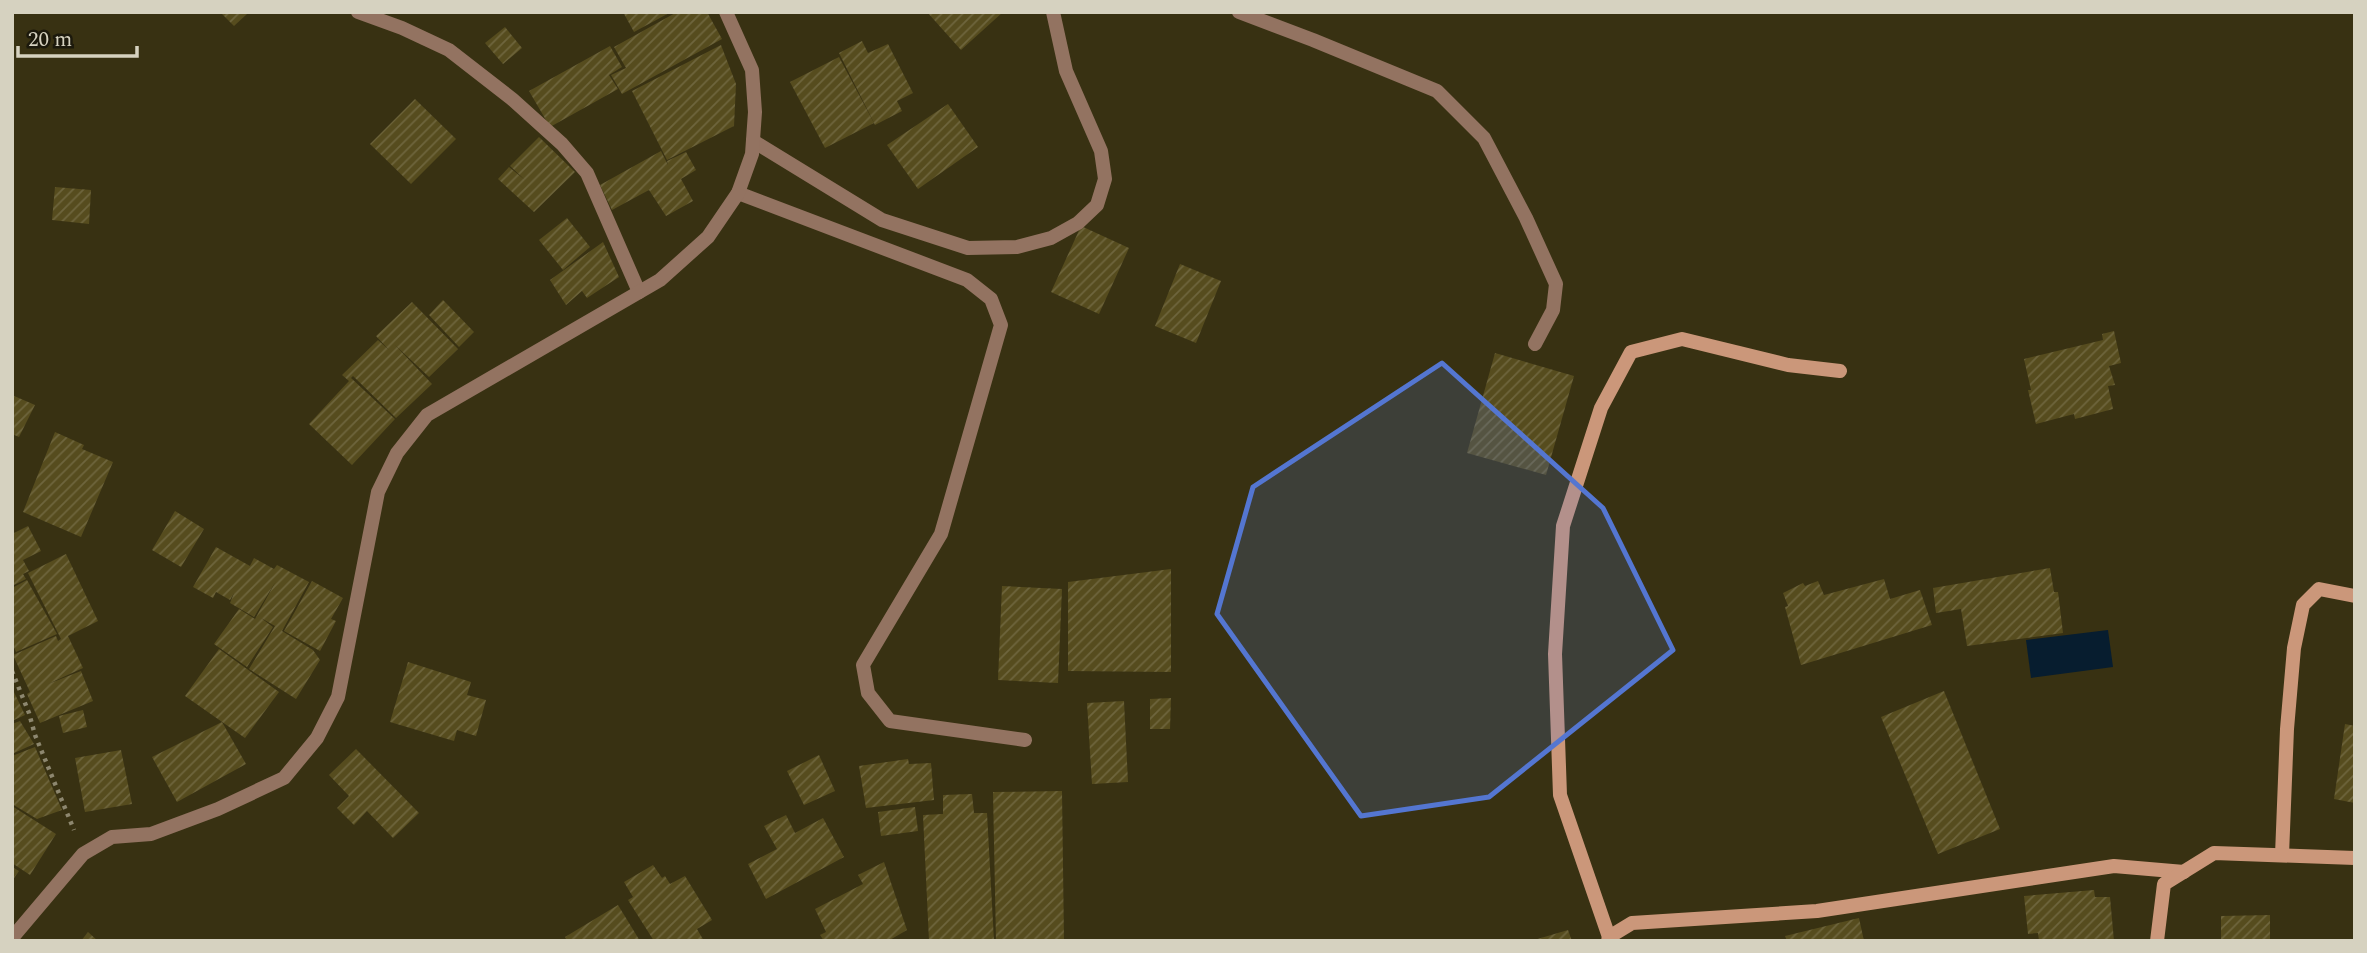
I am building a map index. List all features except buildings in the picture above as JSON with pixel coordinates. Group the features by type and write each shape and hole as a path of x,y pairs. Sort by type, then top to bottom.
{"street":[{"path":"358,12 402,28 449,50 512,99 562,144 587,173 639,292"},
{"path":"12,937 83,854 112,836 151,834 218,809 284,778 317,738 338,697 378,492 397,453 428,415 660,280 708,237 737,193 752,154 755,112 751,70 726,12"},
{"path":"753,141 882,220 968,248 1017,247 1052,238 1077,223 1097,205 1105,179 1101,151 1066,71 1053,12"},
{"path":"1239,12 1437,91 1483,138 1526,218 1556,284 1553,310 1535,344"},
{"path":"737,193 967,280 991,299 1001,325 941,534 863,665 868,693 890,721 1025,740"},
{"path":"1840,371 1788,365 1682,339 1631,352 1601,408 1563,526 1555,654 1560,795 1608,939 1633,923 1817,911 2114,866 2184,872"},
{"path":"2282,855 2287,729 2294,649 2302,605 2319,589 2355,596"},
{"path":"2157,941 2164,884 2214,853 2355,858"}],"path":[{"path":"12,671 83,854"}],"highlighted area":[{"path":"1442,363 1603,508 1673,650 1489,797 1361,816 1217,614 1253,487"}],"water":[{"path":"2108,630 2113,667 2031,678 2026,640"}]}
